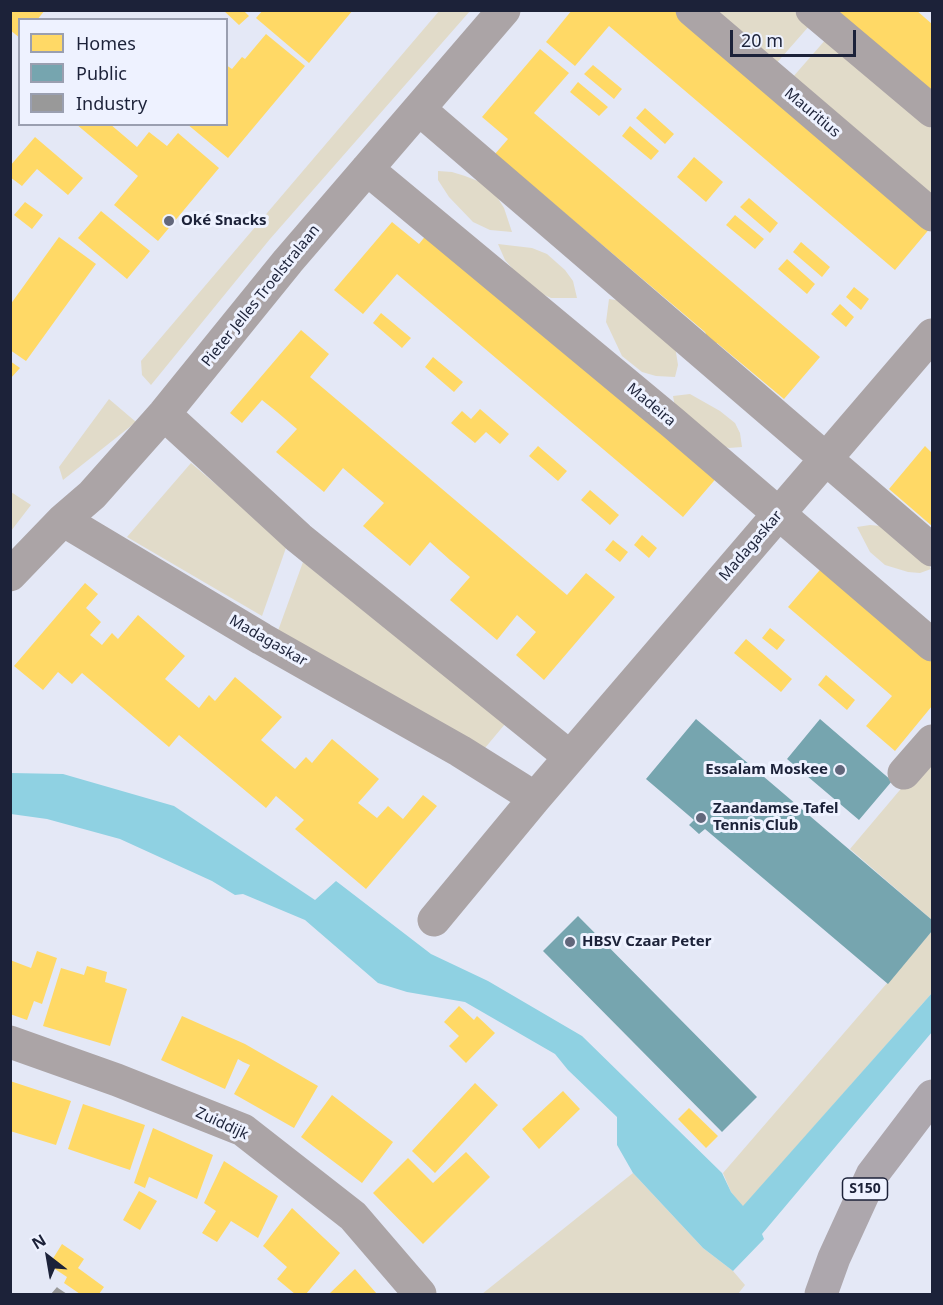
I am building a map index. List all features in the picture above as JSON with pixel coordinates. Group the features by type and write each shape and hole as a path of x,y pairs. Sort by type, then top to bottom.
{"main road":[{"name":"S150","path":"821,1294 834,1258 872,1175 933,1096"}],"street":[{"name":"Pieter Jelles Troelstralaan","path":"10,575 63,520 92,495 164,414 288,261 504,10"},
{"name":"Mauritius","path":"692,10 933,215"},
{"path":"812,10 933,111"},
{"path":"419,109 933,550"},
{"name":"Madeira","path":"368,169 933,645"},
{"name":"Madagaskar","path":"434,920 535,798 933,335"},
{"path":"164,414 300,538 570,757"},
{"name":"Madagaskar","path":"63,520 262,639 460,751 535,798"},
{"path":"904,773 933,741"},
{"name":"Zuiddijk","path":"10,1042 117,1080 243,1130 353,1216 420,1294"}],"shaded area":[{"path":"440,10 470,11 270,239 151,385 142,375 141,361"},
{"path":"710,11 794,11 810,25 774,66"},
{"path":"827,38 932,129 932,199 792,78"},
{"path":"438,171 465,176 483,183 494,192 504,208 512,232 490,230 473,222 449,197 438,180"},
{"path":"498,244 532,248 547,254 565,270 573,281 577,298 551,298 529,288 505,260"},
{"path":"609,299 630,302 675,346 678,365 675,377 656,376 642,372 622,356 606,322"},
{"path":"690,394 720,411 735,423 740,433 742,447 729,448 708,441 675,407 673,396"},
{"path":"109,399 136,422 63,480 59,467"},
{"path":"191,463 287,545 262,616 127,537"},
{"path":"11,492 31,505 11,531"},
{"path":"881,526 923,554 931,569 920,573 908,572 885,565 870,552 857,527"},
{"path":"303,562 505,724 485,748 275,639"},
{"path":"932,752 932,920 850,849"},
{"path":"932,931 932,993 743,1207 731,1192 723,1173"},
{"path":"633,1173 703,1248 733,1271 745,1285 738,1294 482,1294"}],"water":[{"path":"11,773 63,774 174,806 315,900 336,881 431,954 488,981 582,1036 722,1173 731,1192 743,1206 932,993 932,1032 762,1234 764,1239 733,1271 703,1248 633,1173 617,1145 617,1117 568,1070 555,1054 465,1002 407,992 378,983 305,920 243,894 235,895 212,881 120,839 47,819 11,814"}],"building: Homes":[{"path":"10,10 45,10 39,18 18,18 18,36 10,30"},
{"path":"223,10 243,10 249,16 239,25"},
{"path":"263,10 353,10 309,63 256,18"},
{"path":"572,10 677,10 931,227 895,270 609,26 575,66 546,42"},
{"path":"830,10 916,10 932,24 932,98"},
{"path":"266,34 305,66 228,158 189,126 228,126 228,66 232,69 242,57 245,59"},
{"path":"540,49 569,73 534,113 820,357 784,399 717,343 715,345 704,336 705,332 495,154 508,139 482,117"},
{"path":"593,65 622,89 614,99 584,74"},
{"path":"578,82 608,107 599,116 570,92"},
{"path":"645,108 674,134 665,144 636,118"},
{"path":"78,126 112,126 137,147 149,132 167,146 178,133 219,168 158,241 114,205 138,176"},
{"path":"630,126 659,151 651,160 622,136"},
{"path":"35,137 83,178 68,195 37,169 22,186 10,177 10,166"},
{"path":"694,157 723,182 706,202 677,177"},
{"path":"749,198 778,223 770,233 740,207"},
{"path":"25,202 43,215 32,229 14,215"},
{"path":"101,211 150,251 127,279 78,238"},
{"path":"735,215 764,239 755,249 726,225"},
{"path":"392,222 419,244 431,229 719,475 683,517 397,274 363,314 334,290"},
{"path":"59,237 96,264 26,361 10,350 10,305"},
{"path":"801,242 830,267 822,277 793,252"},
{"path":"787,259 815,284 807,294 778,269"},
{"path":"854,287 869,299 861,310 846,297"},
{"path":"840,304 854,317 846,327 831,314"},
{"path":"381,313 411,338 402,348 373,323"},
{"path":"301,330 329,354 310,377 567,595 586,573 615,597 544,680 516,655 536,632 517,615 497,640 450,600 470,577 430,542 410,566 363,526 384,503 343,468 324,492 276,452 297,429 277,412 262,400 242,423 230,413"},
{"path":"433,357 463,382 454,392 425,367"},
{"path":"10,361 20,368 10,379"},
{"path":"480,409 509,434 500,444 486,432 475,443 451,423 462,411 471,419"},
{"path":"538,446 567,471 558,481 529,456"},
{"path":"925,446 932,453 932,526 889,489"},
{"path":"590,490 619,515 610,525 581,500"},
{"path":"642,535 657,548 649,558 634,545"},
{"path":"613,540 628,552 620,562 605,550"},
{"path":"825,564 932,656 932,706 895,751 866,726 892,696 788,607"},
{"path":"85,583 98,594 86,608 101,622 90,635 102,645 112,633 118,639 138,615 185,656 165,679 199,708 209,695 215,701 235,677 282,717 261,740 295,769 306,757 312,763 332,739 379,779 358,803 377,818 388,806 403,819 423,795 437,806 366,889 295,829 304,820 276,796 266,808 179,735 169,747 82,673 72,684 58,672 43,690 14,666"},
{"path":"770,628 785,640 777,650 762,638"},
{"path":"746,639 792,679 781,692 734,653"},
{"path":"826,675 855,700 847,710 818,685"},
{"path":"37,951 57,958 42,1004 34,1001 27,1020 10,1014 10,960 31,968"},
{"path":"87,966 107,972 105,982 127,989 110,1046 43,1026 61,968 84,975"},
{"path":"459,1006 474,1020 477,1016 495,1033 466,1063 449,1046 459,1036 444,1022"},
{"path":"182,1016 245,1044 318,1086 294,1128 234,1094 250,1065 238,1059 225,1089 161,1060"},
{"path":"10,1081 71,1101 56,1145 10,1131"},
{"path":"475,1083 498,1105 435,1173 412,1151"},
{"path":"563,1091 580,1109 539,1149 522,1129"},
{"path":"332,1095 393,1142 362,1183 301,1137"},
{"path":"83,1104 145,1125 130,1170 68,1149"},
{"path":"689,1108 718,1136 706,1148 678,1119"},
{"path":"153,1128 213,1155 197,1199 149,1177 145,1188 134,1183"},
{"path":"466,1152 490,1177 423,1244 373,1193 408,1158 433,1183"},
{"path":"224,1161 278,1196 258,1238 231,1221 217,1242 202,1233 216,1211 204,1203"},
{"path":"139,1191 157,1201 140,1230 123,1220"},
{"path":"292,1208 340,1253 306,1294 295,1294 277,1279 287,1267 263,1246"},
{"path":"62,1244 84,1259 78,1268 104,1287 99,1294 80,1294 64,1283 67,1277 49,1265"},
{"path":"355,1269 377,1294 329,1294"}],"building: Public":[{"path":"696,719 932,920 932,931 888,984 705,829 699,834 689,825 694,820 646,779"},
{"name":"Essalam Moskee","path":"820,719 892,781 859,820 787,759"},
{"path":"578,916 757,1097 722,1132 543,951"}],"building: Industry":[{"path":"58,1288 67,1294 51,1294"}],"place":[{"name":"Oké Snacks","path":"169,221"},
{"name":"Essalam Moskee","path":"840,770"},
{"name":"Zaandamse Tafel Tennis Club","path":"701,818"},
{"name":"HBSV Czaar Peter","path":"570,942"}]}
